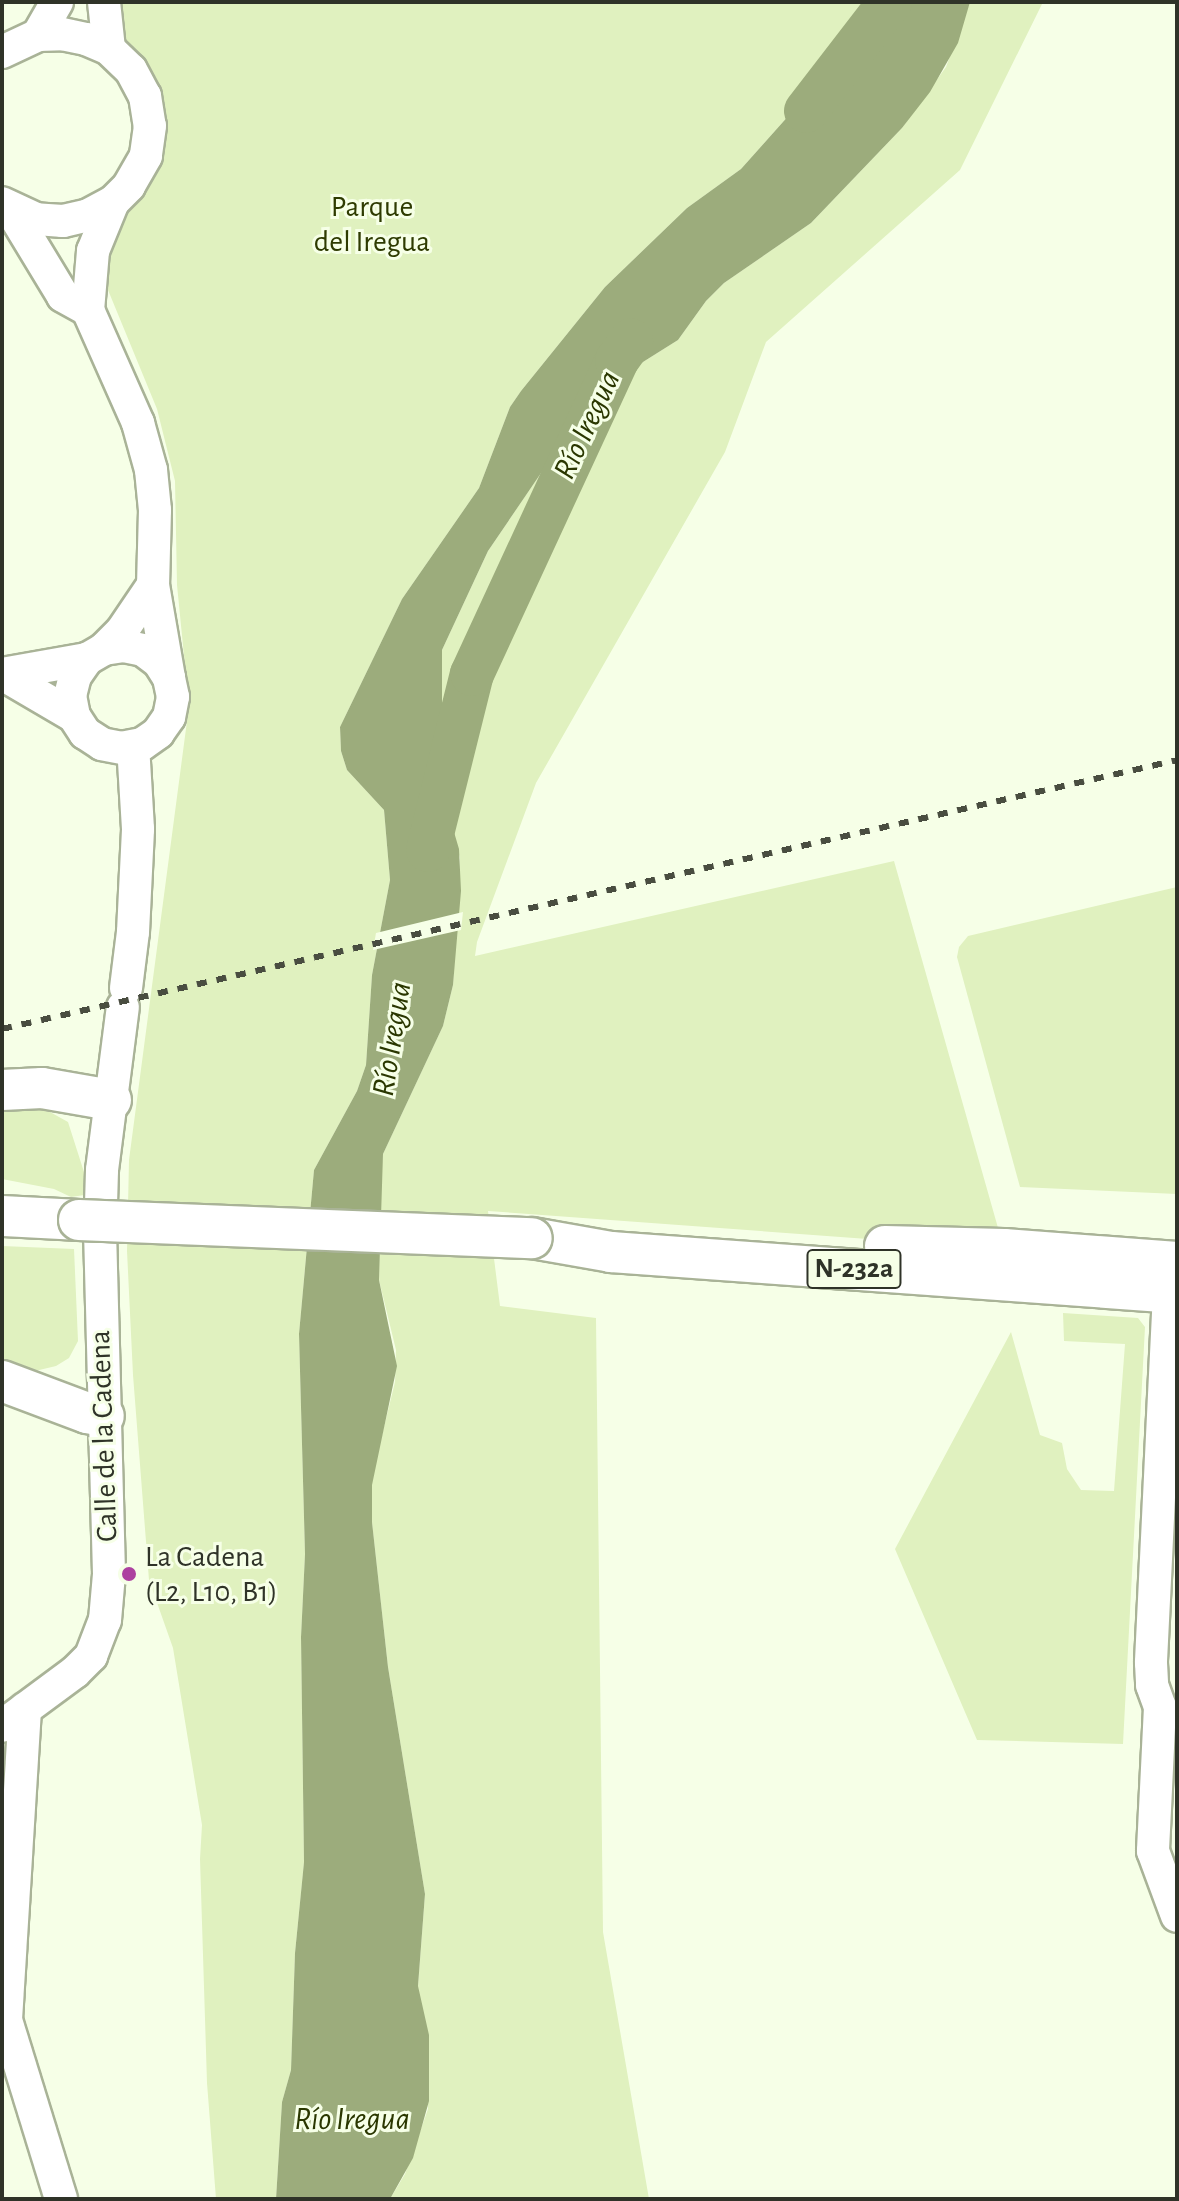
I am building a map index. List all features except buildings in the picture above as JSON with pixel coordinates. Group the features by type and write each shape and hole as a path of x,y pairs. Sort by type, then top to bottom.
{"main road":[{"path":"2,1090 42,1088 111,1100"},
{"name":"N-232a","path":"7,1213 79,1220 532,1238 1004,1249 1174,1283"},
{"path":"2,1381 87,1413 104,1416"}],"street":[{"path":"38,35 57,2"},
{"path":"104,2 109,49"},
{"path":"2,52 38,35 62,34 86,39 109,49 131,70 145,96 150,126 146,156 129,186 113,202 89,215 63,221 36,219 7,206"},
{"path":"113,202 93,251 88,310 138,423 151,470 155,510 153,585 173,697 169,717 158,733 133,746 102,744 85,733 74,716 70,696 75,676 122,631 153,585"},
{"path":"7,206 63,296 88,310"},
{"path":"2,674 124,646 143,650 159,662 169,678"},
{"path":"2,674 74,716"},
{"name":"Calle de la Cadena","path":"13,1718 75,1672 91,1656 105,1620 109,1574 100,1238 102,1170 133,932 138,829 133,746"},
{"path":"1174,1283 1151,1663 1152,1685 1168,1707 1153,1851 1177,1916"},
{"path":"13,1718 6,2020 61,2199"}],"green space":[{"name":"Parque del Iregua","path":"111,2 909,2 870,42 807,95 741,169 687,208 605,287 521,391 510,407 479,488 402,599 340,727 341,751 347,770 384,810 390,880 372,975 366,1065 357,1091 314,1170 299,1334 305,1554 301,1637 304,1862 295,1953 291,2070 282,2102 276,2199 216,2199 207,2083 200,1859 202,1825 173,1648 149,1580 133,1375 127,1251 129,1160 189,706 177,585 175,481 157,409 108,290 108,256 129,206 152,180 167,132 160,90 128,44 113,14"},
{"path":"970,2 1043,2 960,170 766,342 725,452 536,783 477,942 475,956 894,861 1004,1249 488,1211 500,1306 596,1318 603,1932 649,2199 390,2199 405,2174 428,2109 418,1986 425,1894 388,1667 372,1522 372,1476 395,1382 396,1350 379,1280 380,1180 383,1154 443,1026 453,985 460,858 434,764 442,716 442,650 488,551 588,404 619,377 678,340 706,301 724,283 811,223 902,128 946,67"},
{"path":"1177,887 1177,1194 1020,1187 957,957 959,947 968,936"},
{"path":"24,1106 50,1112 68,1122 91,1194 71,1197 54,1189 2,1179 2,1111"},
{"path":"2,1246 74,1249 78,1341 69,1358 56,1366 35,1371 17,1369 2,1361"},
{"path":"1063,1313 1138,1318 1145,1327 1123,1744 977,1740 895,1549 1011,1332 1040,1435 1062,1443 1067,1469 1081,1490 1114,1491 1125,1344 1064,1341"}],"water":[{"name":"Río Iregua","path":"909,2 970,2 958,43 930,92 902,128 811,223 724,283 706,301 678,340 619,377 588,404 488,551 442,650 442,716 434,764 459,849 461,891 453,985 443,1026 383,1154 379,1280 397,1366 372,1485 372,1522 388,1667 425,1894 418,1986 429,2035 429,2101 413,2158 390,2199 276,2199 282,2102 291,2070 295,1953 304,1862 301,1637 305,1554 299,1334 314,1170 357,1091 366,1065 372,975 390,880 384,810 347,770 341,751 340,727 402,599 479,488 510,407 521,391 605,287 687,208 741,169 807,95 870,42"}],"pier":[{"path":"463,912 461,930 373,950 376,933"}],"waterway":[{"name":"Río Iregua","path":"806,111 890,2"},
{"name":"Río Iregua","path":"428,850 472,674 617,360 631,341"}],"railway":[{"path":"2,1029 1177,760"}],"place":[{"name":"La Cadena (L2, L10, B1)","path":"129,1574"}]}
